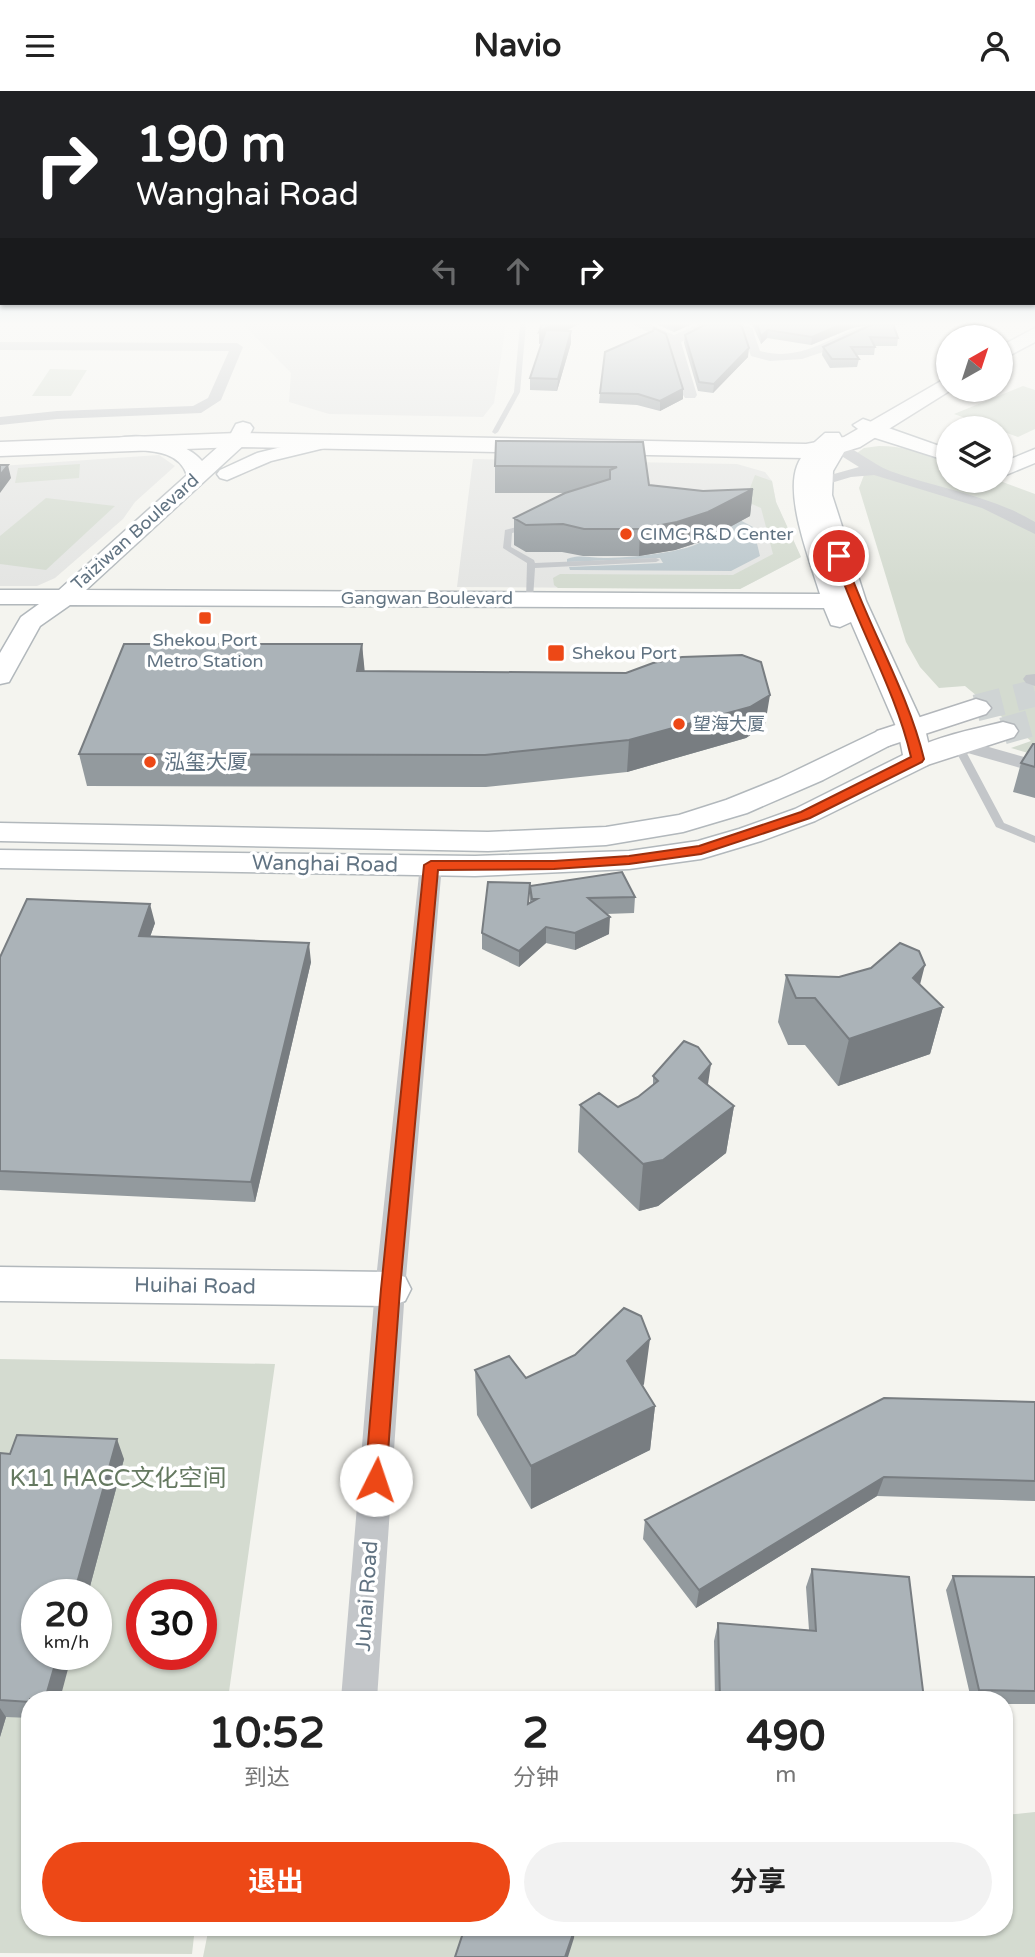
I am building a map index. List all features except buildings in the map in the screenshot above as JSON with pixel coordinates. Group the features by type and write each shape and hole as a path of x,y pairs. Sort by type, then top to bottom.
{"main road":[{"path":"872,427 894,411"},
{"path":"265,434 330,441 718,450 829,444 872,427 899,411"},
{"path":"872,427 936,445"},
{"path":"872,427 936,451"},
{"path":"0,436 93,431 240,434 495,432 795,440 829,444"},
{"path":"0,449 240,434"},
{"name":"Taiziwan Boulevard","path":"0,676 30,622 55,603 198,475 240,434"},
{"name":"Taiziwan Boulevard","path":"93,597 227,474 265,434"},
{"path":"227,474 264,457 330,441"},
{"path":"118,442 178,452 194,463 198,475"},
{"path":"829,444 825,465 812,481 806,500 821,555 899,733 918,759"},
{"path":"718,450 776,462 812,481 823,508 842,604"},
{"path":"1013,464 1031,468"},
{"path":"1013,470 1031,468"},
{"path":"740,600 763,596 799,582 817,565 821,555"},
{"name":"Gangwan Boulevard","path":"0,597 55,603"},
{"path":"55,603 93,597"},
{"name":"Gangwan Boulevard","path":"93,597 740,600 842,604"},
{"name":"Gangwan Boulevard","path":"0,608 55,603 842,604"},
{"name":"Wanghai Road","path":"0,832 475,841 621,835 729,811 778,792 899,733 976,708"},
{"name":"Wanghai Road","path":"0,859 431,865 554,865 629,860 701,850 805,815 918,759 1003,731"},
{"name":"Huihai Road","path":"0,1284 390,1289"}],"street":[{"path":"0,421 57,415 166,411"},
{"path":"829,444 875,470 1007,512 1035,529"},
{"path":"812,481 875,470"},
{"path":"957,744 1035,766"},
{"name":"Juhai Road","path":"360,1691 390,1289 431,865"}],"lane":[{"path":"495,432 507,411"},
{"path":"529,599 531,562 507,548 508,532 532,524"},
{"path":"531,566 656,560"},
{"path":"957,744 1000,825 1035,840"}],"shaded area":[{"path":"319,411 488,411 483,417 329,414"},
{"path":"159,455 175,466 135,502 123,519 55,578 37,586 0,586 0,466"},
{"path":"473,459 737,464 765,472 772,481 776,502 801,557 740,589 457,587"},
{"path":"723,511 753,527 760,556 731,571 570,570 569,567 663,563 660,558 567,562 567,559 576,557 627,557 686,548 706,539"}],"green space":[{"path":"961,411 1035,411 1035,429 1018,437 1013,435 1013,416 954,414"},
{"path":"897,447 936,458 936,493 1013,493 1013,486 1035,494 1035,755 1011,748 1031,741 965,686 939,688 920,667 906,642 859,488 864,475 857,453 864,448"},
{"path":"80,464 79,478 15,483 18,468"},
{"path":"755,475 772,481 776,502 801,557 740,589 558,588 554,585 553,578 560,574 733,575 773,554 761,508 745,501"},
{"path":"46,498 115,506 46,570 0,564 0,536"},
{"name":"K11 HACC文化空间","path":"0,1359 275,1364 229,1691 21,1691 21,1936 194,1936 192,1954 0,1953"},
{"path":"1035,1812 1035,1957 203,1957 207,1936 1013,1936 1013,1814"}],"tunnel":[{"path":"976,708 1035,693"},
{"path":"1003,731 1035,722"}],"place":[{"name":"CIMC R&D Center","path":"626,534"},
{"name":"Shekou Port Metro Station","path":"205,618"},
{"name":"Shekou Port","path":"556,653"},
{"name":"望海大厦","path":"679,724"},
{"name":"泓玺大厦","path":"150,762"}],"route":[{"path":"376,1480 390,1289 431,865 554,865 629,860 701,850 805,815 918,759 911,729 854,601 839,556"}]}
